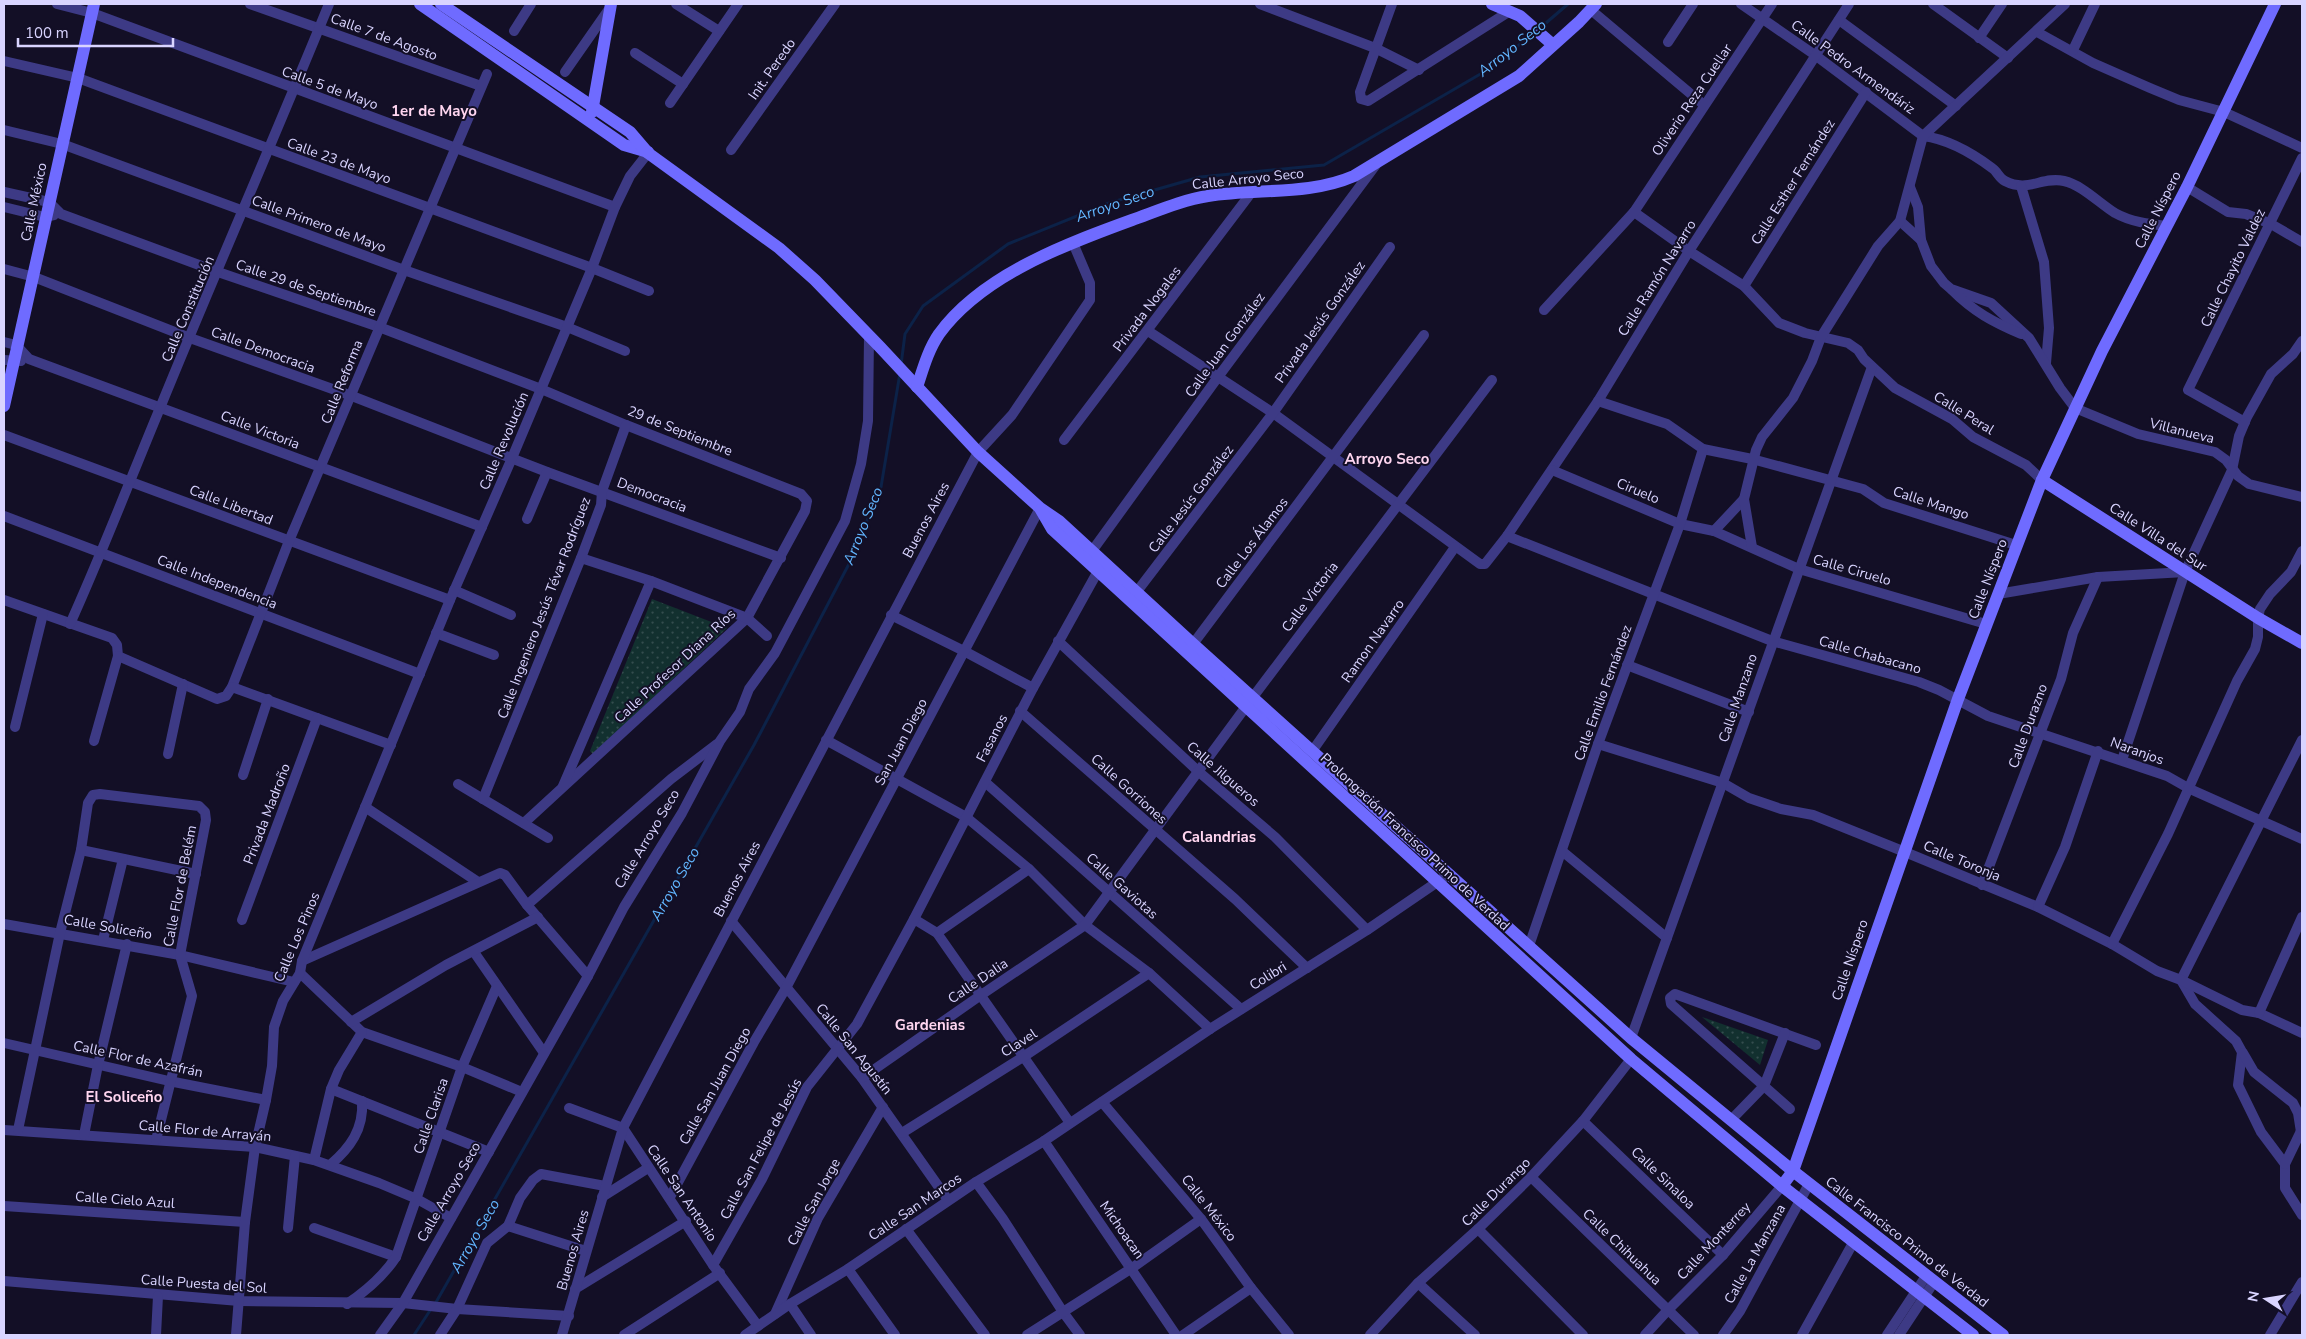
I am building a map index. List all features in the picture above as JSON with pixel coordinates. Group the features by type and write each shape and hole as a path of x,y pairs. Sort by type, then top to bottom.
{"main road":[{"path":"420,4 624,145 648,152"},
{"path":"441,4 593,105 630,132 648,152 779,248 815,280 869,336"},
{"path":"1492,4 1515,10 1550,41"},
{"name":"Calle Níspero","path":"1782,1186 1793,1171 1958,699 2042,480 2102,351 2187,187 2274,4"},
{"path":"591,121 612,5"},
{"name":"Calle Arroyo Seco","path":"914,384 939,335 963,308 981,293 1018,269 1073,243 1192,199 1226,194 1306,189 1332,184 1354,176 1519,76 1550,41 1594,7"},
{"name":"Calle México","path":"4,406 10,344 34,277 45,217 93,8"},
{"name":"Prolongación Francisco Primo de Verdad","path":"869,336 978,452 1040,508 1059,520 1133,596 1249,701 1313,750 1631,1038 1793,1171"},
{"name":"Calle Villa del Sur","path":"2042,480 2258,618 2302,643"},
{"name":"Prolongación Francisco Primo de Verdad","path":"1040,508 1052,529 1098,571 1133,596 1193,644 1249,701 1437,883 1631,1059 1782,1186"},
{"name":"Calle Francisco Primo de Verdad","path":"1793,1171 2003,1335"},
{"path":"1782,1186 1973,1335"}],"street":[{"name":"Calle 5 de Mayo","path":"57,4 93,8 295,90 614,207"},
{"name":"Calle 7 de Agosto","path":"250,4 481,86"},
{"name":"Calle Constitución","path":"70,624 102,553 160,408 295,90 328,4"},
{"path":"514,31 531,4"},
{"path":"676,4 719,32"},
{"path":"670,102 738,4"},
{"name":"Init. Peredo","path":"731,150 835,4"},
{"path":"1260,4 1375,48 1419,70"},
{"path":"1392,4 1360,92 1361,99 1368,101 1515,10"},
{"path":"1668,42 1693,4"},
{"name":"Calle Pedro Armendáriz","path":"1741,4 1815,55 1924,136"},
{"name":"Oliverio Reza Cuellar","path":"1544,310 1634,212 1772,4"},
{"name":"Calle Ramón Navarro","path":"1455,547 1480,564 1486,564 1507,536 1598,401 1689,251 1849,4"},
{"path":"1933,4 2008,58"},
{"path":"1980,38 2002,4"},
{"path":"1752,547 1744,499 1752,459 1762,437 1792,398 1812,361 1821,337 1878,246 1900,221 1924,136 2065,4"},
{"path":"2073,50 2095,4"},
{"path":"564,72 612,5"},
{"path":"1594,7 1704,105"},
{"path":"1839,20 1956,106"},
{"path":"2037,32 2094,63 2179,100 2224,112 2302,148"},
{"path":"635,53 682,84"},
{"name":"Calle 23 de Mayo","path":"4,61 78,78 592,268 649,291"},
{"name":"Calle Reforma","path":"183,684 217,699 222,699 232,687 289,541 487,74"},
{"name":"Calle Esther Fernández","path":"1744,286 1866,92"},
{"name":"Calle Primero de Mayo","path":"4,130 62,144 404,270 567,327 625,351"},
{"path":"1924,136 1941,138 1993,168 2002,180 2021,186 2033,185 2052,179 2066,181 2117,214 2143,224 2167,226"},
{"name":"Calle Revolución","path":"391,745 454,590 592,268 614,207 630,176 648,152"},
{"name":"Calle Juan González","path":"1092,552 1218,376 1382,158"},
{"name":"Calle Chayito Valdez","path":"2245,422 2188,390 2302,158"},
{"path":"2021,186 2044,262 2049,328 2046,363"},
{"path":"2187,187 2228,212 2246,214 2271,224 2302,242"},
{"path":"1910,188 1918,207 1921,240 1931,266 1944,283 1968,307 1990,321 2029,338"},
{"path":"4,192 49,202"},
{"name":"Privada Nogales","path":"1064,440 1251,193"},
{"name":"Calle 29 de Septiembre","path":"49,202 61,214 218,272 379,327 541,388"},
{"path":"4,207 45,217 61,214"},
{"name":"Calle Peral","path":"1634,212 1689,251 1744,286 1779,323 1805,333 1848,343 1858,350 1872,367 1895,388 1952,419 1973,436 2026,465 2042,480"},
{"path":"1900,221 1921,240"},
{"name":"Buenos Aires","path":"562,1335 623,1128 978,452 1012,415 1090,300 1091,291 1088,278 1073,243"},
{"name":"Privada Jesús González","path":"1273,413 1390,247"},
{"name":"Calle Democracia","path":"4,269 34,277 190,338 352,396 512,458"},
{"path":"1951,289 1991,303 2029,338 2060,388 2075,408"},
{"path":"1148,331 1273,413 1455,547"},
{"name":"Calle Los Álamos","path":"1193,644 1334,458 1424,335"},
{"name":"Calle Arroyo Seco","path":"380,1335 407,1303 451,1218 588,976 624,907 682,813 720,742 740,712 749,689 775,653 845,521 861,464 868,421 869,336"},
{"path":"2122,760 2185,572 2232,470 2239,436 2245,422 2272,374 2293,354 2302,341"},
{"name":"Calle Victoria","path":"10,344 29,359 482,527"},
{"path":"8,361 29,359"},
{"name":"Calle Manzano","path":"1631,1038 1872,367"},
{"name":"Calle Victoria","path":"1154,830 1199,772 1249,701 1492,380"},
{"name":"29 de Septiembre","path":"541,388 626,425 801,494 807,501"},
{"path":"1598,401 1666,424 1703,449"},
{"name":"Villanueva","path":"2075,408 2138,434 2215,452 2226,460 2232,470 2248,484 2302,496"},
{"name":"Calle Jesús González","path":"1133,596 1273,413"},
{"name":"Calle Ingeniero Jesús Tévar Rodríguez","path":"483,799 581,558 601,505 602,491 626,425"},
{"name":"Calle Libertad","path":"4,435 450,600"},
{"name":"Calle Mango","path":"1703,449 1831,479 1863,489 1884,503 2016,545"},
{"name":"Calle Emilio Fernández","path":"1529,946 1598,744 1680,524 1703,449"},
{"name":"Democracia","path":"512,458 781,558"},
{"name":"Ciruelo","path":"1552,470 1680,524 1714,531"},
{"path":"528,520 547,472"},
{"path":"1714,531 1744,499"},
{"name":"Calle Profesor Diana Ríos","path":"524,823 748,618 805,511 807,501"},
{"name":"San Juan Diego","path":"786,988 1040,508"},
{"name":"Calle Independencia","path":"4,516 420,674"},
{"name":"Calle Ciruelo","path":"1714,531 1799,569 1986,624"},
{"name":"Calle Chabacano","path":"1507,536 1772,641 1919,682 1958,699"},
{"name":"Ramon Navarro","path":"1313,750 1455,547"},
{"path":"2112,944 2190,789 2237,681 2255,649 2260,609 2270,594 2291,572 2302,551"},
{"path":"581,558 651,581 748,618 767,636"},
{"name":"Fasanos","path":"914,919 1020,712 1098,571"},
{"path":"1998,594 2098,577 2185,572"},
{"name":"Calle Durazno","path":"1982,885 2061,679 2073,633 2098,577"},
{"path":"562,789 651,581"},
{"path":"454,590 511,615"},
{"path":"4,600 112,638 117,645 118,656 94,741"},
{"path":"15,727 43,614"},
{"path":"892,615 964,650 1033,688"},
{"path":"436,633 494,655"},
{"name":"Calle Jilgueros","path":"1058,641 1199,772 1275,837 1367,930"},
{"path":"118,656 183,684 168,754"},
{"path":"1627,665 1749,712"},
{"path":"232,687 391,745"},
{"path":"242,775 268,699"},
{"name":"Naranjos","path":"1958,699 1988,716 2098,751 2167,776 2190,789 2302,839"},
{"name":"Calle Gorriones","path":"1020,712 1235,899 1307,968"},
{"name":"Privada Madroño","path":"242,920 317,718"},
{"path":"826,740 966,817 1029,869 1085,925 1149,973 1210,1029"},
{"path":"2302,740 2181,980 2195,1004 2236,1041 2254,1072 2293,1103 2298,1113 2302,1130 2285,1164 2285,1188 2302,1215"},
{"path":"527,906 671,780 720,742"},
{"name":"Calle Toronja","path":"1598,744 1724,783 1749,798 1780,809 1813,815 1905,852 2038,907 2112,944 2157,971 2181,980 2242,1010 2259,1013 2302,1033"},
{"name":"Calle Los Pinos","path":"236,1335 245,1222 255,1147 266,1100 274,1027 283,1001 300,973 302,961 391,745"},
{"path":"2038,907 2064,848 2098,751"},
{"name":"Calle Gaviotas","path":"985,782 1241,1009"},
{"path":"458,784 548,838"},
{"name":"Calle Flor de Belém","path":"81,850 88,802 93,795 100,794 199,806 205,812 206,820 180,955 192,996 169,1081 156,1140"},
{"path":"366,807 478,882"},
{"name":"Calle Dalia","path":"862,1078 1085,925 1154,830"},
{"path":"18,1130 60,933 81,850 196,874"},
{"path":"1562,851 1668,938"},
{"path":"103,940 123,859"},
{"path":"937,933 1029,869"},
{"path":"302,961 500,873 505,876 527,906 538,916 588,976"},
{"name":"Colibri","path":"1102,1102 1210,1029 1367,930 1449,874"},
{"path":"351,1022 446,965 474,952 538,916"},
{"path":"2259,1013 2302,917"},
{"path":"914,919 937,933 1070,1123"},
{"name":"Calle San Felipe de Jesús","path":"716,1269 807,1087 857,1024 914,919"},
{"name":"Calle San Agustín","path":"731,921 862,1078 948,1200"},
{"name":"Calle Soliceño","path":"4,924 128,944 294,982"},
{"path":"84,1135 98,1065 128,944"},
{"path":"474,952 544,1053"},
{"path":"300,973 362,1032 462,1067 522,1092"},
{"name":"Clavel","path":"902,1133 1023,1057 1149,973"},
{"name":"Calle Clarisa","path":"346,1304 366,1291 382,1276 396,1257 462,1067 497,986"},
{"name":"Calle San Juan Diego","path":"670,1197 754,1042 786,988"},
{"path":"1790,1110 1672,1004 1670,998 1675,994 1816,1044"},
{"path":"314,1160 331,1089 339,1070 362,1032"},
{"path":"1731,1120 1764,1086 1784,1034"},
{"name":"Calle Flor de Azafrán","path":"4,1043 169,1081 266,1100"},
{"path":"2242,1052 2238,1085 2261,1132 2285,1164"},
{"name":"Calle Durango","path":"1370,1335 1418,1283 1478,1229 1584,1121 1631,1059"},
{"path":"331,1089 489,1152"},
{"path":"330,1165 346,1151 358,1130 362,1114 362,1101"},
{"name":"Calle San Marcos","path":"745,1335 790,1304 848,1269 948,1200 1044,1141 1102,1102"},
{"name":"Calle México","path":"1102,1102 1201,1219 1251,1288 1289,1335"},
{"name":"Calle San Jorge","path":"775,1314 818,1218 883,1107"},
{"path":"569,1108 623,1128"},
{"name":"Calle Sinaloa","path":"1584,1121 1723,1255"},
{"name":"Calle San Antonio","path":"623,1128 716,1269 758,1326"},
{"name":"Calle Flor de Arrayán","path":"4,1130 255,1147 314,1160 379,1182 451,1218"},
{"name":"Michoacan","path":"1044,1141 1176,1335"},
{"path":"288,1228 295,1156"},
{"path":"440,1335 457,1309 487,1243 508,1226 520,1198 533,1180 541,1174 604,1191 648,1168"},
{"name":"Calle Chihuahua","path":"1531,1177 1667,1311 1694,1335"},
{"path":"976,1182 1030,1259 1062,1312 1080,1335"},
{"name":"Calle La Manzana","path":"1723,1335 1740,1311 1809,1184"},
{"name":"Calle Monterrey","path":"1645,1335 1723,1255 1782,1186"},
{"name":"Calle Cielo Azul","path":"4,1206 245,1222"},
{"path":"1027,1335 1132,1268 1201,1219"},
{"path":"575,1289 686,1221"},
{"path":"508,1226 586,1251"},
{"path":"314,1228 396,1257"},
{"path":"906,1229 985,1335"},
{"path":"1478,1229 1583,1335"},
{"path":"1802,1335 1853,1242"},
{"path":"624,1335 716,1269"},
{"path":"848,1269 895,1335"},
{"path":"1887,1335 1930,1279"},
{"name":"Calle Puesta del Sol","path":"4,1281 158,1296 239,1301 346,1304 407,1303 457,1309 569,1316"},
{"path":"2270,1335 2302,1282"},
{"path":"1418,1283 1475,1335"},
{"path":"1186,1334 1251,1288"},
{"path":"1900,1335 1920,1294"},
{"path":"156,1335 158,1296"},
{"path":"790,1304 811,1335"}],"green space":[{"path":"652,599 727,628 593,754 590,751"},
{"path":"1702,1017 1768,1040 1760,1065"}],"waterway":[{"name":"Arroyo Seco","path":"1539,29 1568,4"},
{"name":"Arroyo Seco","path":"901,365 905,334 923,306 1008,244 1109,203 1200,177 1324,165 1489,69 1534,33"},
{"name":"Arroyo Seco","path":"435,1304 754,745 850,562 881,487 900,373"},
{"name":"Arroyo Seco","path":"414,1335 431,1309"}],"district":[{"name":"1er de Mayo","path":"434,111"},
{"name":"Arroyo Seco","path":"1387,459"},
{"name":"Calandrias","path":"1219,837"},
{"name":"Gardenias","path":"930,1025"},
{"name":"El Soliceño","path":"124,1097"}]}
